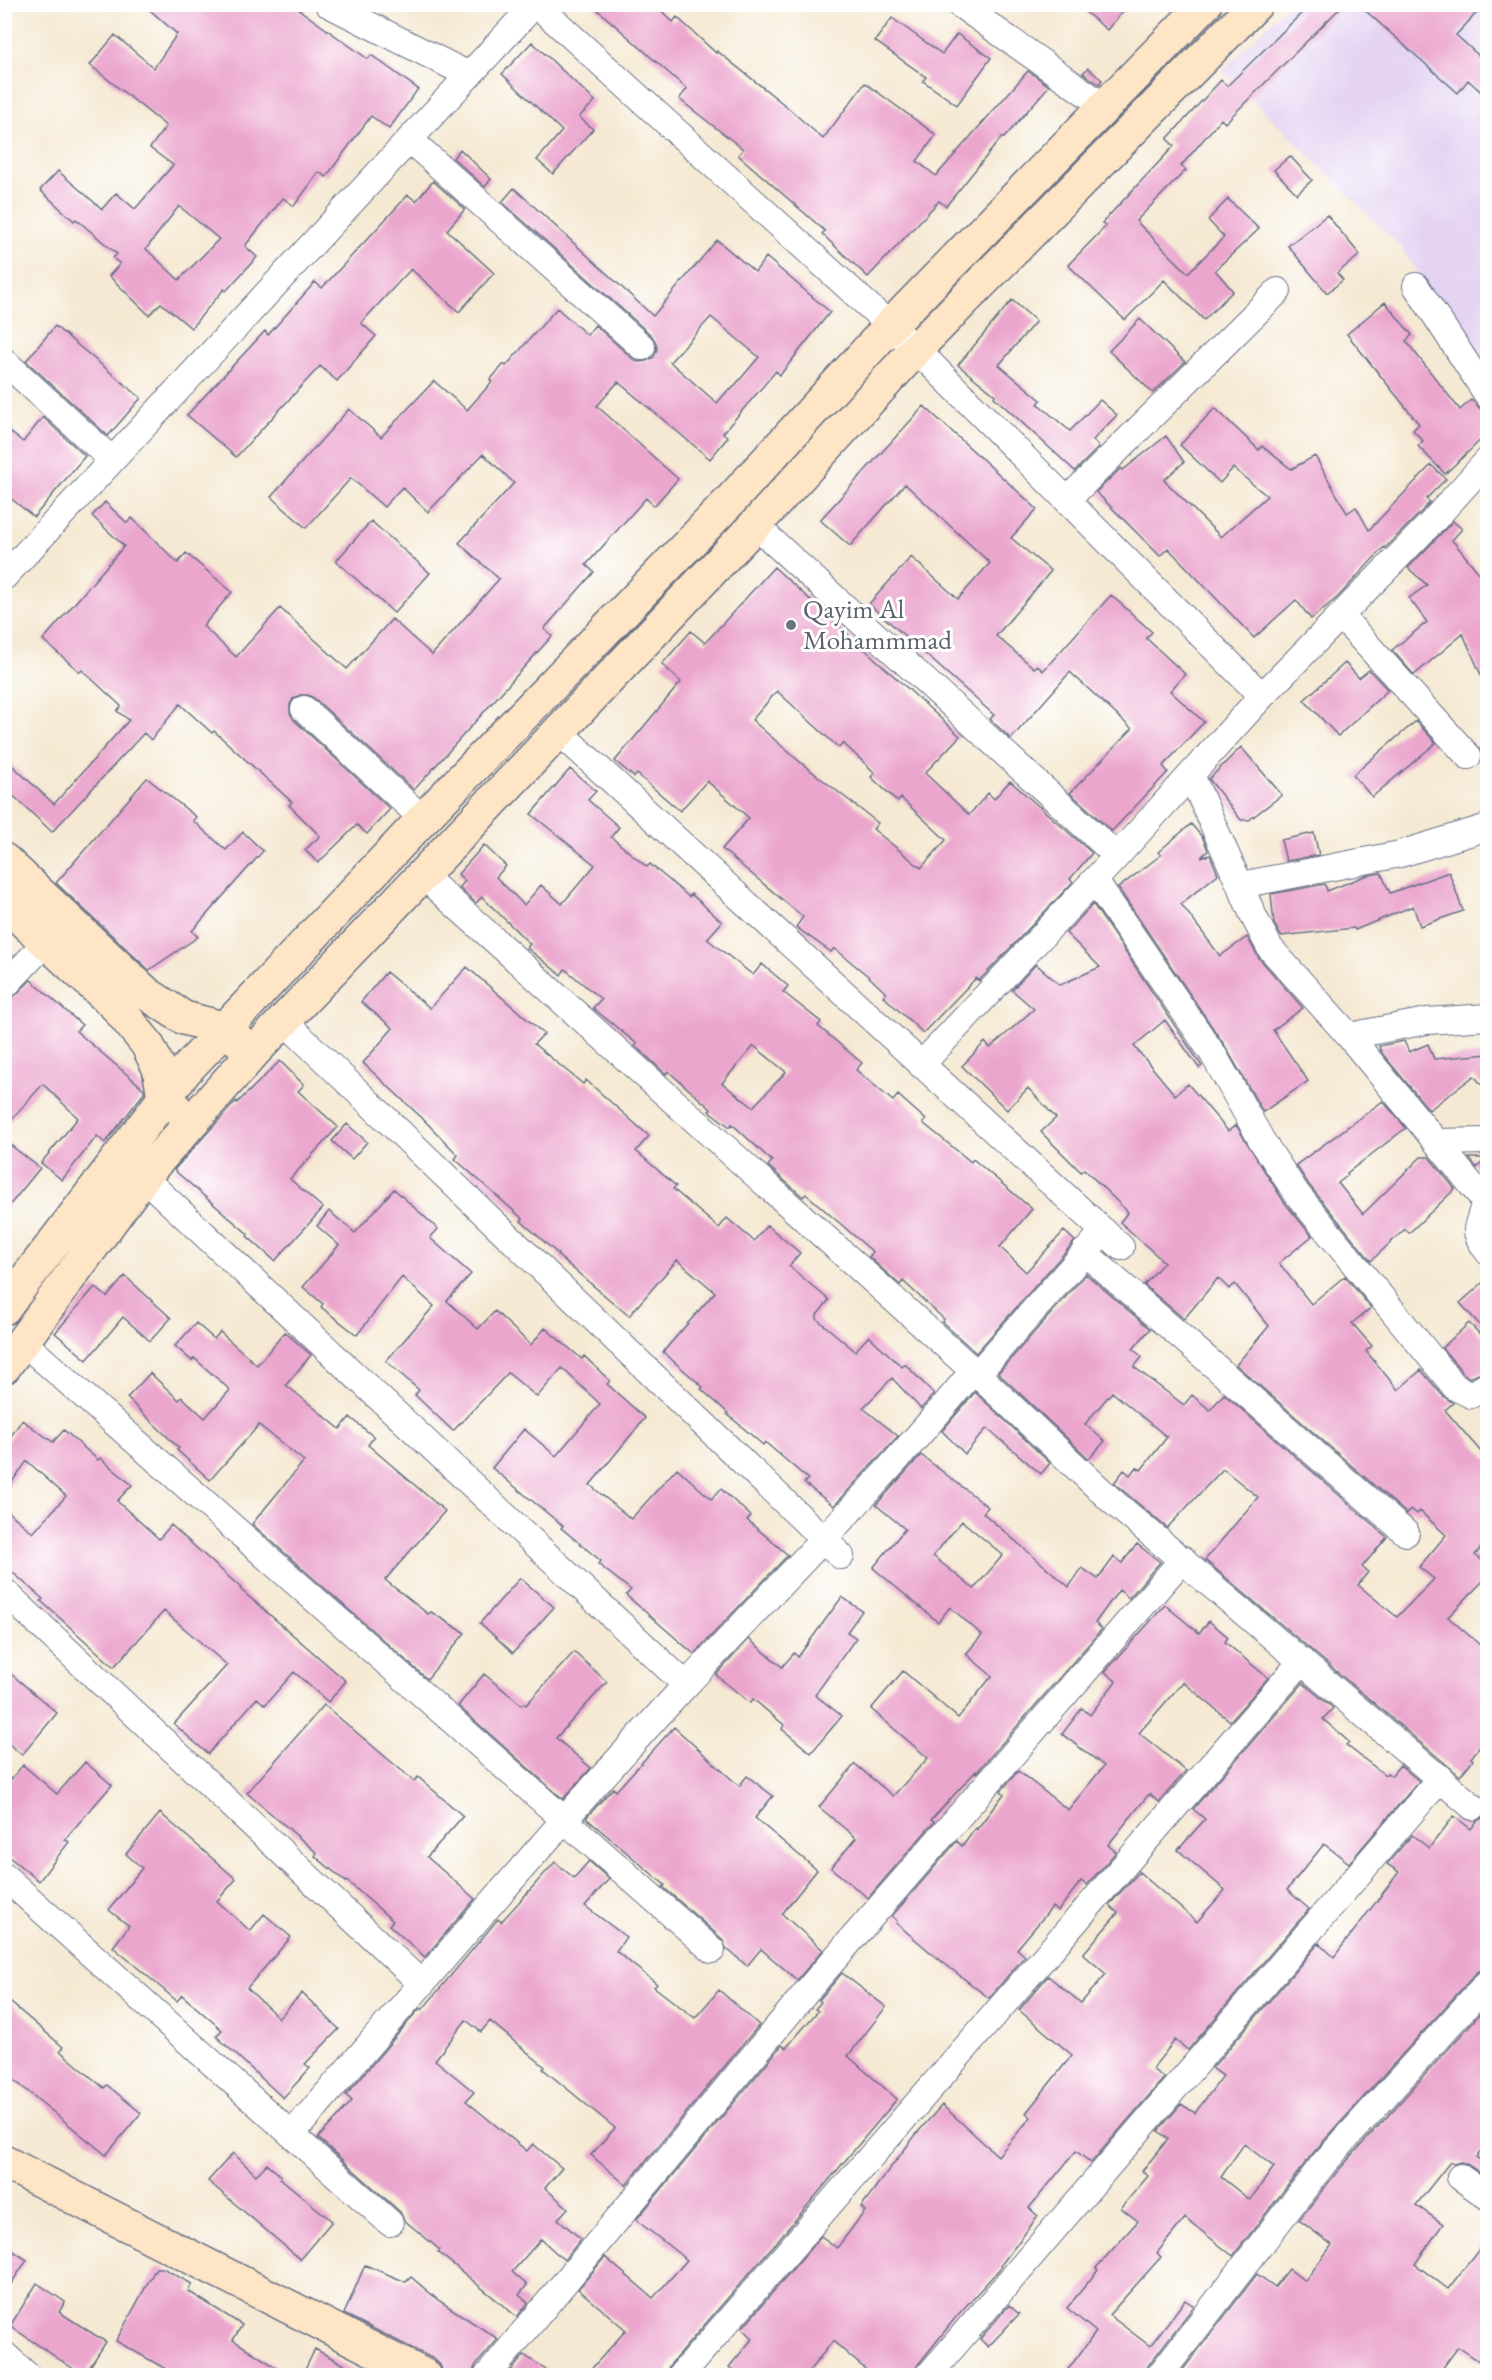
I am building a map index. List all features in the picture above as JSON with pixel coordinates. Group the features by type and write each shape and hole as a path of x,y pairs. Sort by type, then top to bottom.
{"street":[{"path":"328,4 469,75"},
{"path":"4,577 535,4 891,325 1262,696"},
{"path":"959,4 1105,107"},
{"path":"4,1308 164,1097 226,1029 423,819 730,501 891,325 1205,4"},
{"path":"712,1950 565,1820 14,1354 143,1177 283,1020 755,525 916,349 1256,4"},
{"path":"410,140 642,347"},
{"path":"1416,286 1488,396"},
{"path":"1068,500 1278,291"},
{"path":"4,362 112,460"},
{"path":"921,1065 1095,881 1262,696 1433,521 1487,462"},
{"path":"755,525 1118,856"},
{"path":"1341,616 1468,756"},
{"path":"304,709 423,819"},
{"path":"292,2134 565,1820 686,1685 833,1548 969,1376 976,1374 1084,1251 1112,1239 558,731"},
{"path":"1191,775 1270,948 1349,1036 1484,1200 1476,1229 1478,1240 1488,1252"},
{"path":"1241,885 1400,854 1488,826"},
{"path":"4,860 146,993 184,1018 226,1029 253,1053"},
{"path":"421,874 976,1374 1111,1500 1184,1559 1473,1807"},
{"path":"1095,881 1213,1054 1262,1141 1297,1194 1455,1387 1471,1395 1488,1385"},
{"path":"4,903 117,1007 147,1044 159,1068 164,1097 191,1122"},
{"path":"4,987 46,942"},
{"path":"1349,1036 1427,1021 1488,1017"},
{"path":"283,1020 833,1548"},
{"path":"1436,1142 1488,1141"},
{"path":"143,1177 686,1685"},
{"path":"1084,1251 1406,1533"},
{"path":"487,2376 818,1978 1184,1559"},
{"path":"4,1591 422,1984"},
{"path":"680,2376 1302,1661"},
{"path":"928,2376 1441,1778"},
{"path":"4,1876 390,2223"},
{"path":"1158,2376 1324,2163 1488,1982"},
{"path":"4,2162 410,2372"},
{"path":"1460,2177 1488,2197"},
{"path":"4,2354 28,2376"}],"shaded area":[{"path":"1288,5 1487,5 1487,376 1401,247 1223,70"}],"building":[{"path":"143,4 291,4 368,59 371,55 418,89 389,129 371,116 326,177 319,172 294,206 283,198 245,246 257,257 226,291 224,289 191,328 161,303 149,315 109,276 120,264 113,258 117,254 76,219 74,221 40,190 58,171 102,209 116,193 135,209 173,165 150,148 166,126 90,65 115,35 154,68 177,34","holes":["179,206 219,239 179,280 146,249"]},
{"path":"591,4 654,4 673,22 677,17 716,53 717,51 786,106 823,139 865,83 936,135 917,161 936,176 1028,71 1049,86 1004,138 1002,137 946,206 939,201 868,277 822,234 825,231 738,155 743,149 679,99 687,89"},
{"path":"1076,4 1129,4 1107,30"},
{"path":"1311,4 1344,4 1225,123 1221,119 1181,166 1186,170 1136,221 1188,273 1224,237 1208,220 1228,199 1259,229 1215,270 1233,291 1204,320 1164,280 1125,320 1068,265 1106,226 1102,223 1174,146 1167,139 1221,80 1227,86"},
{"path":"1358,4 1485,4 1456,35 1488,64 1488,98 1468,80 1458,93"},
{"path":"892,18 942,54 957,34 991,58 957,105 923,81 926,77 875,41"},
{"path":"532,42 595,101 579,117 593,129 553,174 537,160 562,131 502,74"},
{"path":"1088,68 1102,80 1099,84 1083,73"},
{"path":"460,149 491,179 485,187 453,158"},
{"path":"1290,156 1312,180 1297,194 1274,170"},
{"path":"433,181 465,209 447,230 494,273 459,312 411,269 361,323 376,336 337,381 320,366 236,457 187,415 265,331 268,335 315,282 322,288 408,195 416,201"},
{"path":"514,188 653,316 717,240 755,272 766,257 830,312 780,375 776,371 723,433 728,437 710,459 618,382 597,406 678,479 654,506 646,498 586,565 594,572 544,629 552,636 414,790 314,698 300,695 293,699 290,713 294,720 390,809 367,834 357,825 318,863 305,850 320,836 289,805 292,802 214,731 212,733 180,704 151,740 144,733 52,832 4,787 4,758 54,804 129,720 117,711 121,706 82,670 80,672 43,640 124,546 92,516 105,502 127,523 132,518 178,563 186,553 232,592 203,626 236,657 280,608 347,669 392,619 432,655 499,579 459,543 514,483 483,454 428,512 402,487 384,507 351,478 306,528 271,497 349,409 381,437 434,381 467,410 492,382 490,380 504,364 506,366 557,308 587,335 595,325 638,362 654,357 657,349 652,336 502,202","holes":["711,317 759,357 717,403 670,362"]},
{"path":"1327,215 1360,255 1337,273 1343,280 1327,293 1288,246"},
{"path":"1012,300 1036,321 999,365 1041,400 1038,404 1070,431 1100,400 1117,415 1093,440 1099,447 1075,471 994,397 995,395 958,365"},
{"path":"1385,302 1412,335 1406,341 1460,410 1471,400 1488,416 1488,433 1445,474 1418,446 1423,441 1413,430 1419,424 1347,334"},
{"path":"1140,319 1185,362 1153,393 1109,351"},
{"path":"55,326 141,398 108,436 26,361"},
{"path":"924,406 1037,509 1011,538 1051,571 996,636 1034,668 1037,665 1043,671 1111,595 1152,632 1146,638 1185,674 1170,691 1204,722 1163,766 1168,772 1112,831 1070,793 1132,729 1070,672 1011,739 990,719 994,715 869,604 911,557 958,599 990,563 905,484 850,546 820,520"},
{"path":"1215,408 1259,450 1262,446 1291,469 1315,456 1347,513 1356,507 1369,530 1431,465 1446,479 1426,499 1430,502 1422,511 1384,547 1338,597 1311,619 1296,600 1254,638 1168,548 1160,556 1096,492 1121,468 1123,470 1166,436 1184,462 1164,480 1221,537 1267,496 1233,468 1220,483 1180,445"},
{"path":"43,417 85,456 34,517 4,493 4,427 23,442"},
{"path":"371,521 430,573 394,613 336,561"},
{"path":"1453,521 1462,529 1452,540 1488,584 1488,691 1463,634 1414,675 1392,650 1427,622 1409,598 1427,585 1408,568"},
{"path":"774,567 960,736 925,773 969,815 988,793 994,799 1010,781 1092,853 1070,879 1073,882 979,981 976,978 923,1033 883,996 886,993 868,976 834,948 831,952 796,927 803,917 722,849 749,818 707,781 680,811 637,774 634,777 615,761 681,682 662,664 691,631 705,643","holes":["777,691 839,748 843,743 875,773 871,777 898,802 901,798 946,840 921,868 873,829 878,823 800,762 752,720"]},
{"path":"1345,663 1359,678 1369,670 1388,690 1338,736 1304,700"},
{"path":"1416,721 1436,743 1372,797 1353,775"},
{"path":"1241,747 1282,795 1249,820 1241,820 1209,779"},
{"path":"570,769 596,791 588,800 619,827 611,837 647,867 650,864 689,897 691,894 722,922 707,939 753,975 762,964 788,986 783,992 821,1022 818,1026 862,1063 856,1070 893,1101 898,1095 926,1120 923,1123 971,1162 973,1159 1032,1209 1000,1247 1026,1272 1064,1231 1075,1241 976,1353 942,1322 944,1319 903,1281 900,1285 869,1257 873,1252 806,1194 803,1197 768,1166 772,1161 732,1124 730,1127 709,1111 711,1109 668,1071 666,1074 635,1046 637,1044 593,1008 601,999 565,969 561,975 527,948 530,944 482,897 476,903 459,888 465,881 458,874 484,845 506,866 496,877 524,905 541,885 562,904 595,865 531,814","holes":["754,1046 786,1072 753,1107 722,1083"]},
{"path":"147,778 196,817 193,821 226,850 243,832 263,851 192,931 198,937 149,970 56,883"},
{"path":"1191,824 1203,838 1208,851 1201,857 1210,855 1218,874 1181,904 1220,956 1247,937 1259,958 1303,1008 1273,1030 1308,1081 1263,1112 1225,1046 1118,888 1161,855 1158,852"},
{"path":"1314,833 1319,855 1286,861 1281,840"},
{"path":"1449,872 1463,911 1420,926 1413,906 1355,930 1354,928 1281,936 1274,924 1271,894 1325,884 1327,891 1365,876 1381,873 1390,893"},
{"path":"1093,904 1202,1066 1199,1068 1165,1020 1134,1046 1175,1095 1188,1084 1228,1131 1236,1125 1284,1202 1312,1236 1279,1263 1311,1304 1345,1276 1371,1308 1352,1323 1372,1346 1366,1351 1398,1390 1421,1370 1443,1396 1453,1403 1445,1410 1488,1460 1488,1539 1475,1555 1488,1565 1488,1576 1448,1617 1488,1652 1488,1736 1460,1776 1205,1560 1258,1497 1223,1469 1167,1528 1114,1483 1124,1470 1130,1475 1136,1467 1141,1470 1167,1437 1112,1392 1085,1424 1105,1441 1089,1459 998,1373 1086,1274 1150,1329 1133,1349 1142,1357 1134,1367 1184,1405 1192,1395 1210,1410 1224,1394 1387,1537 1362,1567 1368,1572 1358,1585 1397,1617 1434,1579 1419,1567 1446,1535 1420,1511 1417,1514 1411,1509 1407,1514 1236,1365 1269,1326 1235,1284 1229,1289 1218,1278 1184,1319 1144,1285 1164,1262 1120,1222 1128,1212 1084,1169 1081,1172 1041,1132 1056,1118 1028,1088 1007,1110 962,1066 985,1042 990,1048 1034,1009 1012,990 1036,964 1060,985 1100,967 1066,933"},
{"path":"467,967 544,1034 534,1044 583,1084 586,1080 649,1136 636,1151 676,1186 673,1189 719,1228 727,1218 754,1241 767,1225 800,1253 789,1266 829,1300 817,1315 817,1319 855,1351 869,1336 902,1367 905,1364 934,1394 921,1409 892,1378 863,1408 898,1436 834,1506 804,1483 808,1479 765,1442 763,1445 727,1414 701,1389 703,1387 663,1352 715,1292 677,1260 629,1316 557,1255 521,1221 523,1219 455,1159 458,1155 363,1063 393,1028 361,1002 386,972 430,1008"},
{"path":"31,980 82,1025 76,1031 144,1089 144,1093 105,1143 97,1136 62,1180 41,1163 78,1118 43,1084 4,1128 4,1006"},
{"path":"1404,1041 1409,1052 1428,1044 1434,1059 1488,1054 1488,1092 1474,1076 1429,1110 1381,1052 1379,1046"},
{"path":"280,1061 304,1085 298,1091 338,1127 290,1179 323,1208 275,1261 247,1236 248,1234 174,1170 236,1101 237,1103"},
{"path":"1383,1101 1406,1128 1347,1173 1348,1175 1338,1183 1363,1214 1421,1157 1429,1157 1455,1189 1409,1233 1405,1229 1371,1261 1309,1185 1296,1165"},
{"path":"347,1124 367,1142 352,1159 332,1141"},
{"path":"4,1140 40,1168 4,1212"},
{"path":"1469,1158 1486,1158 1477,1168"},
{"path":"394,1189 438,1229 430,1238 471,1274 447,1301 478,1329 495,1311 531,1345 545,1328 582,1359 584,1356 610,1381 607,1384 645,1418 590,1485 631,1519 677,1468 711,1499 721,1489 751,1516 747,1520 788,1555 694,1654 626,1595 631,1590 598,1564 601,1561 561,1528 563,1526 492,1468 524,1429 556,1456 600,1404 562,1368 537,1397 508,1373 453,1431 415,1395 419,1390 386,1361 434,1306 402,1277 357,1335 321,1307 323,1304 303,1287 339,1245 317,1226 329,1211 355,1233"},
{"path":"125,1276 171,1318 150,1341 123,1317 87,1360 55,1333 95,1287 107,1297"},
{"path":"1488,1278 1488,1334 1460,1303"},
{"path":"196,1323 214,1339 220,1332 257,1365 285,1332 311,1355 286,1385 340,1429 350,1417 374,1437 368,1445 445,1511 385,1580 428,1614 431,1612 465,1633 427,1679 252,1524 304,1461 259,1425 210,1480 177,1450 179,1448 127,1398 150,1373 179,1400 182,1397 205,1418 230,1390 194,1358 192,1361 175,1346"},
{"path":"1469,1323 1488,1342 1488,1370 1470,1378 1442,1348"},
{"path":"975,1392 1050,1463 1041,1474 987,1428 965,1454 942,1431"},
{"path":"22,1420 53,1442 64,1430 98,1460 100,1458 132,1485 117,1501 159,1539 171,1525 240,1589 346,1681 328,1702 294,1672 265,1705 257,1698 208,1754 174,1724 227,1665 164,1611 114,1667 4,1565 4,1508 33,1533 66,1496 27,1461 4,1493 4,1446"},
{"path":"921,1455 988,1507 983,1513 1069,1587 1082,1568 1098,1579 1114,1557 1122,1563 1137,1544 1160,1562 1129,1598 1119,1590 1095,1623 1102,1629 977,1772 931,1820 934,1822 868,1898 831,1868 856,1838 819,1807 855,1764 893,1796 928,1758 871,1709 903,1671 958,1718 992,1676 966,1654 982,1635 950,1607 938,1622 873,1568 905,1529 876,1505","holes":["962,1521 1003,1555 974,1589 933,1556"]},
{"path":"520,1578 554,1607 513,1653 480,1623"},
{"path":"842,1597 862,1611 847,1632 856,1638 815,1695 842,1716 811,1753 782,1729 784,1725 753,1699 750,1703 716,1675 749,1639 782,1667 794,1653 798,1657"},
{"path":"1165,1605 1199,1633 1209,1621 1228,1637 1225,1642 1268,1678 1230,1721 1183,1682 1139,1733 1186,1771 1159,1802 1149,1794 1108,1845 1116,1852 1087,1885 1081,1881 1058,1911 1052,1907 1017,1949 1025,1956 989,1998 936,1957 896,1923 897,1921 892,1916 957,1841 962,1846 975,1828 977,1829 1004,1794 1001,1791 1018,1771 1068,1810 1104,1766 1062,1734 1082,1708 1090,1715 1116,1681 1105,1672"},
{"path":"574,1652 607,1682 556,1738 591,1768 563,1799 458,1706 484,1674 522,1705 524,1703 526,1705"},
{"path":"4,1668 57,1713 22,1755 4,1740"},
{"path":"1303,1683 1333,1708 1323,1719 1349,1742 1346,1745 1385,1775 1387,1773 1391,1776 1400,1765 1419,1781 1349,1863 1324,1844 1287,1890 1309,1909 1188,2050 1175,2040 1152,2069 1164,2078 1091,2163 1076,2151 1029,2208 1038,2216 1002,2266 956,2317 917,2366 913,2376 873,2376 833,2341 805,2376 740,2376 729,2367 753,2338 742,2328 821,2236 837,2248 865,2211 861,2207 918,2132 942,2105 998,2156 1031,2117 1026,2113 1072,2055 1019,2010 1048,1976 1081,2003 1106,1974 1083,1954 1118,1913 1109,1905 1139,1872 1197,1922 1225,1890 1178,1850 1205,1819 1193,1809"},
{"path":"324,1705 414,1781 418,1777 463,1816 427,1857 475,1899 425,1957 389,1925 393,1921 315,1856 317,1853 247,1793"},
{"path":"674,1727 739,1786 747,1776 773,1796 755,1818 817,1870 782,1914 823,1950 797,1980 761,1949 747,1966 726,1948 722,1939 663,1887 665,1885 586,1818 613,1788 616,1791"},
{"path":"85,1762 112,1785 65,1839 69,1842 39,1881 4,1853 4,1787 23,1765 57,1794"},
{"path":"1488,1810 1488,1967 1477,1972 1313,2153 1233,2256 1185,2218 1157,2253 1161,2257 1109,2315 1150,2346 1185,2300 1194,2306 1147,2367 1144,2376 1063,2376 1096,2332 1067,2308 1098,2270 1096,2268 1138,2221 1121,2208 1148,2176 1142,2171 1168,2139 1158,2131 1181,2104 1195,2113 1223,2076 1212,2068 1319,1943 1334,1957 1399,1872 1387,1864 1412,1835 1429,1848 1454,1816 1471,1829 1477,1821 1484,1817","holes":["1244,2144 1274,2167 1250,2200 1221,2177"]},
{"path":"160,1813 236,1879 217,1901 250,1931 264,1914 291,1937 247,1988 279,2018 302,1993 339,2029 305,2064 310,2068 283,2098 216,2036 222,2030 182,1995 177,2001 113,1947 129,1926 109,1910 142,1868 126,1854"},
{"path":"589,1861 609,1879 585,1906 626,1937 616,1951 657,1984 654,1987 695,2018 719,1990 759,2025 626,2185 591,2155 615,2128 543,2069 545,2067 490,2021 481,2032 466,2020 435,2060 474,2092 466,2101 527,2151 533,2144 562,2168 545,2188 568,2208 558,2219 581,2239 564,2260 541,2239 512,2272 527,2285 519,2295 528,2303 517,2317 438,2252 440,2250 404,2220 400,2212 318,2138 352,2101 346,2095 420,2008 422,2010 498,1919 501,1922 555,1862 574,1878"},
{"path":"842,1973 886,2007 848,2056 897,2099 669,2366 665,2376 585,2376 626,2330 578,2289 605,2257 653,2298 687,2260 636,2220 782,2045 786,2048 818,2011 815,2009 821,2002 819,2000"},
{"path":"4,1997 63,2047 60,2051 104,2088 107,2085 141,2113 106,2155 4,2072"},
{"path":"1488,2005 1488,2144 1476,2157 1488,2165 1488,2178 1461,2162 1453,2164 1450,2162 1416,2205 1443,2224 1415,2264 1448,2289 1488,2238 1488,2367 1458,2347 1437,2376 1178,2376 1257,2274 1275,2287 1289,2269 1305,2281 1332,2245 1299,2220 1336,2173"},
{"path":"233,2153 256,2175 267,2164 281,2176 280,2178 332,2221 300,2259 208,2181"},
{"path":"4,2245 27,2260 4,2294"},
{"path":"365,2265 406,2282 411,2277 438,2300 498,2339 475,2366 472,2376 448,2376 443,2373 440,2365 434,2359 344,2314"},
{"path":"156,2268 163,2268 192,2284 188,2291 242,2325 233,2340 290,2376 161,2376 166,2369 116,2341"},
{"path":"37,2283 65,2302 59,2312 106,2342 84,2376 10,2326"},
{"path":"1009,2305 1019,2314 988,2347 980,2339"},
{"path":"315,2349 365,2376 302,2376"},
{"path":"524,2355 555,2376 507,2376"}],"place":[{"name":"Qayim Al Mohammmad","path":"791,625"}]}
